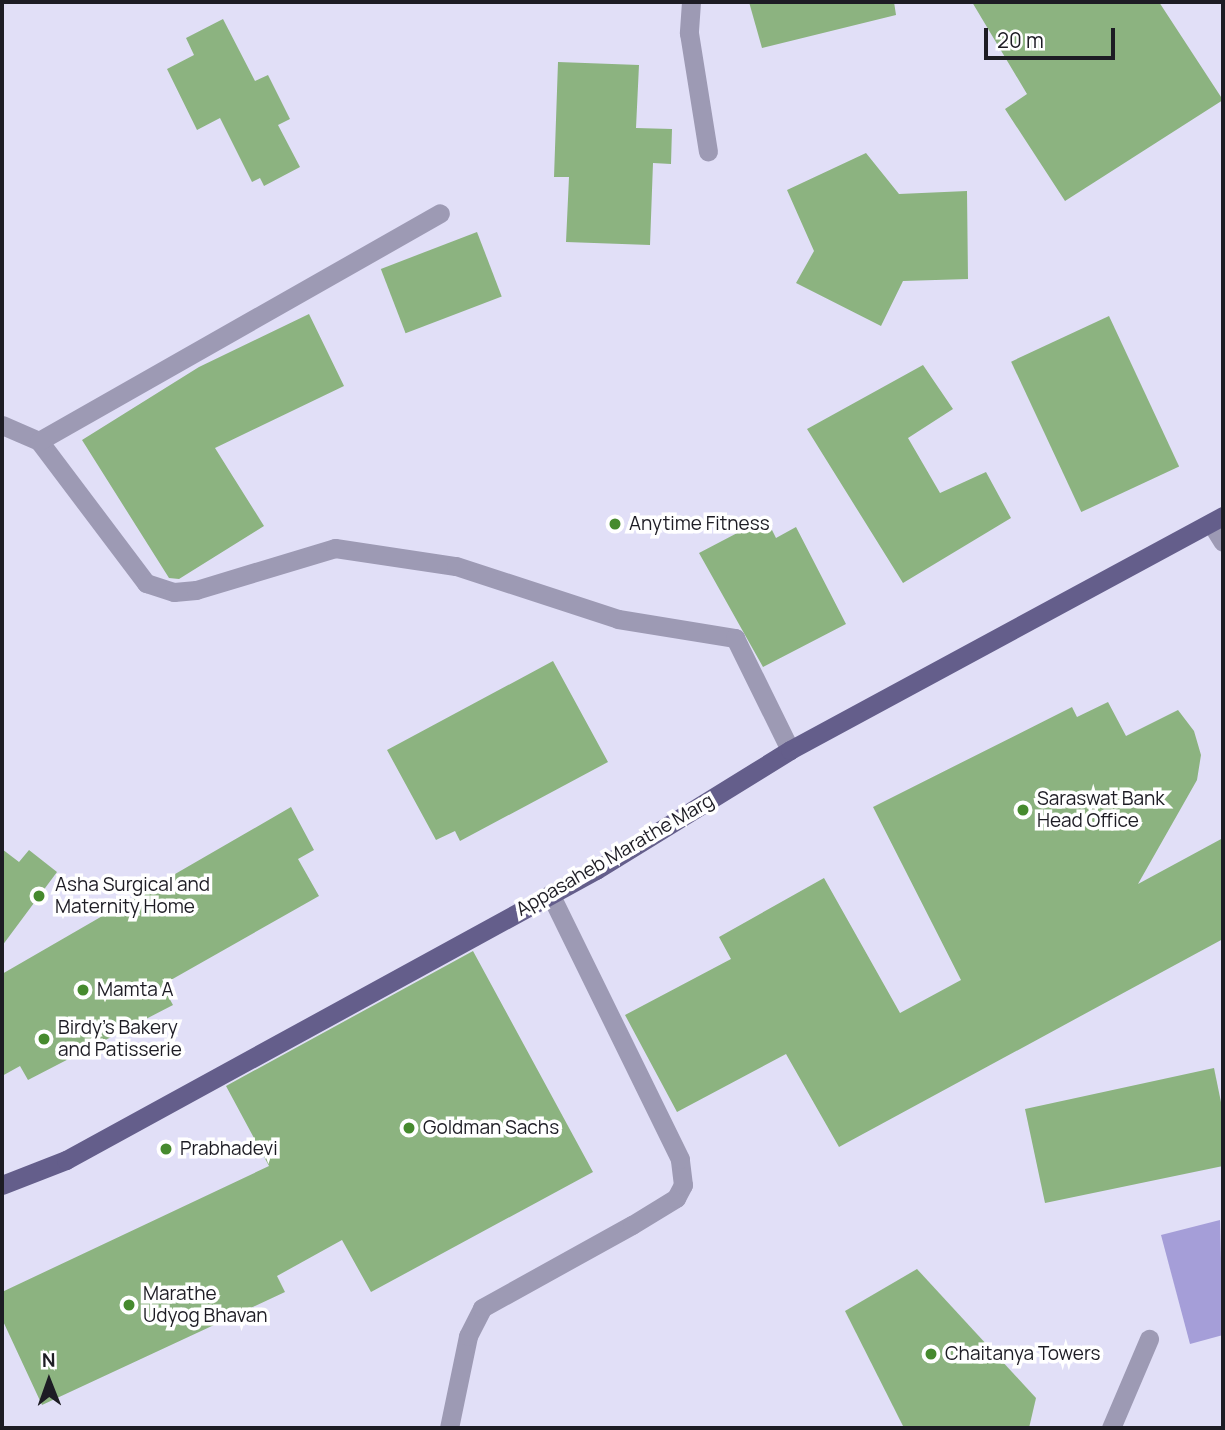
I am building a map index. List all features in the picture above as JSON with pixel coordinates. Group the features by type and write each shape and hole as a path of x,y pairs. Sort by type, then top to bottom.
{"main road":[{"name":"Appasaheb Marathe Marg","path":"2,1185 66,1160 550,894 790,750 1217,519"}],"street":[{"path":"691,2 689,33 708,151"},
{"path":"39,440 440,213"},
{"path":"2,425 39,440 146,583 174,592 196,590 335,548 456,566 618,619 735,638 790,750"},
{"path":"1217,519 1223,542"},
{"path":"449,1428 468,1336 482,1308 632,1225 676,1198 683,1185 680,1158 550,894"},
{"path":"1111,1428 1149,1339"}],"shaded area":[{"path":"1220,1220 1223,1335 1190,1344 1161,1235"}],"building":[{"path":"749,2 894,2 896,15 762,48"},
{"path":"972,2 1159,2 1223,100 1065,201 1005,109 1027,94"},
{"path":"223,19 255,81 268,75 290,119 278,125 300,167 264,186 260,178 252,182 220,118 197,130 167,69 194,55 186,38"},
{"path":"558,62 639,65 636,128 672,129 671,164 653,163 650,245 566,242 569,177 554,177"},
{"path":"866,153 899,194 967,191 968,279 903,281 881,326 796,283 814,251 787,190"},
{"path":"477,232 502,296 406,333 381,269"},
{"path":"309,314 344,386 215,448 264,526 179,579 169,578 82,440 199,367"},
{"path":"1109,316 1179,466 1081,512 1011,362"},
{"path":"923,365 953,409 908,438 940,493 986,472 1011,518 903,583 807,429"},
{"path":"766,518 776,538 796,527 846,624 763,667 699,553"},
{"path":"553,661 608,762 460,841 455,831 436,840 387,750"},
{"path":"1108,702 1126,736 1178,710 1194,731 1201,755 1197,780 1138,884 1223,838 1223,939 839,1147 786,1054 677,1112 625,1015 731,959 719,937 824,878 900,1013 961,980 873,807 1072,707 1077,717"},
{"path":"291,807 314,850 298,859 319,896 162,985 173,1005 28,1080 20,1066 2,1076 2,974"},
{"path":"2,849 19,862 29,850 57,872 2,946"},
{"name":"Goldman Sachs","path":"473,951 593,1172 371,1292 342,1240 277,1276 285,1292 42,1405 2,1319 2,1292 269,1166 226,1086"},
{"path":"1214,1068 1223,1112 1223,1166 1045,1203 1025,1109"},
{"name":"Chaitanya Towers","path":"917,1269 1036,1398 1029,1428 904,1428 845,1311"}],"place":[{"name":"Anytime Fitness","path":"615,524"},
{"name":"Saraswat Bank Head Office","path":"1023,810"},
{"name":"Asha Surgical and Maternity Home","path":"39,896"},
{"name":"Mamta A","path":"83,990"},
{"name":"Birdy's Bakery and Patisserie","path":"44,1039"},
{"name":"Goldman Sachs","path":"409,1128"},
{"name":"Prabhadevi","path":"166,1149"},
{"name":"Marathe Udyog Bhavan","path":"129,1305"},
{"name":"Chaitanya Towers","path":"931,1354"}]}
